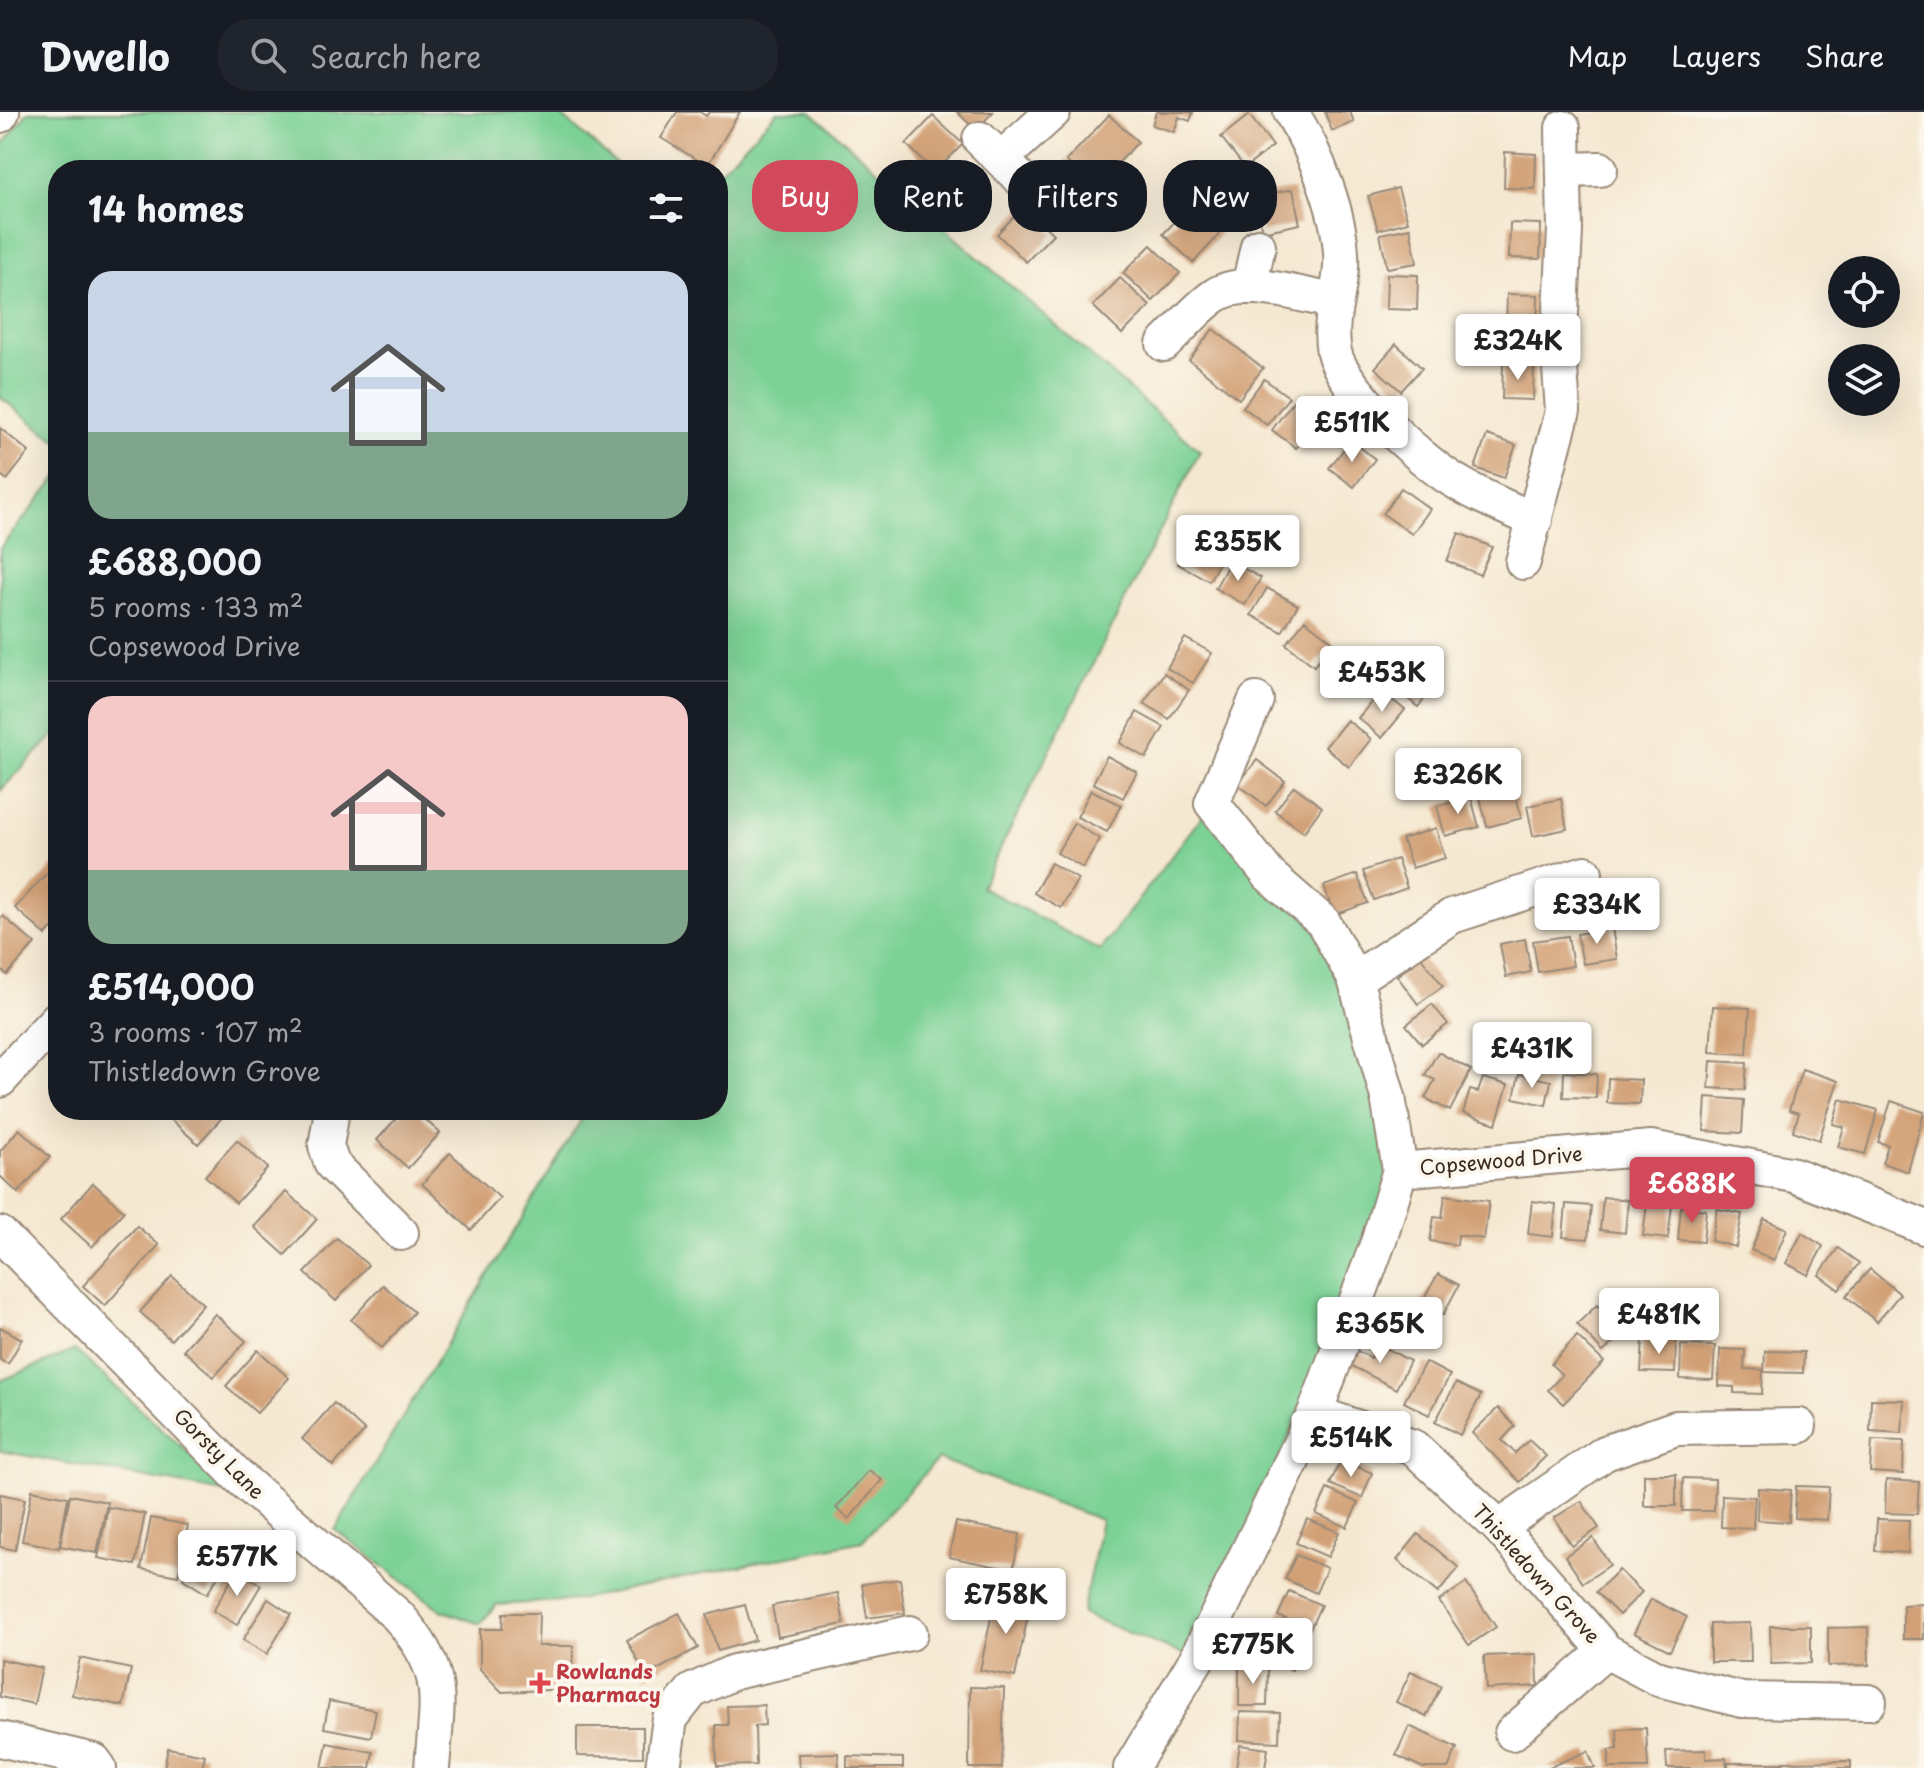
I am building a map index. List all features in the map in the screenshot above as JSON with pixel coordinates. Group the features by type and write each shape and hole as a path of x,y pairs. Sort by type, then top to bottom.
{"street":[{"path":"1002,160 1053,112"},
{"path":"1291,112 1315,158 1338,232 1340,271 1331,326 1334,352 1340,368 1367,405 1449,478 1535,520"},
{"path":"1523,562 1563,411 1559,355 1565,230 1563,128"},
{"path":"1564,170 1600,169"},
{"path":"1249,287 1258,246"},
{"path":"1164,344 1215,295 1249,287 1334,301"},
{"path":"1131,1768 1196,1660 1315,1413 1379,1240 1400,1170 1388,1097 1355,979 1323,922 1269,875 1212,803 1256,700"},
{"path":"1355,979 1452,916 1585,873"},
{"path":"0,1080 48,1029"},
{"path":"330,1120 326,1146 332,1164 401,1233"},
{"name":"Copsewood Drive","path":"1400,1170 1651,1148 1794,1175 1924,1227"},
{"name":"Gorsty Lane","path":"0,1234 239,1477 398,1616 416,1636 435,1671 437,1709 432,1768"},
{"name":"Thistledown Grove","path":"1315,1413 1413,1447 1499,1527 1606,1651 1659,1679 1742,1700 1869,1702"},
{"path":"1499,1527 1605,1453 1676,1428 1799,1426"},
{"path":"663,1768 670,1719 692,1691 734,1672 910,1633"},
{"path":"1512,1733 1606,1651"},
{"path":"0,1739 94,1761 99,1768"}],"green space":[{"path":"28,112 557,112 612,160 48,160 48,434 0,397 0,148"},
{"path":"777,112 811,112 874,167 874,232 949,232 1200,451 981,887 1100,950 1212,803 1323,922 1400,1170 1196,1660 1082,1614 1101,1520 938,1459 862,1541 576,1600 496,1605 480,1624 441,1610 335,1530 581,1120 728,1120 728,163"},
{"path":"48,488 48,741 0,791 0,548"},
{"path":"75,1350 234,1494 0,1451 0,1381"}],"building":[{"path":"677,112 700,112 706,116 709,112 740,112 711,160 697,160 661,138"},
{"path":"957,112 993,112 976,130"},
{"path":"1156,112 1193,112 1190,121 1179,117 1174,132 1152,125"},
{"path":"1325,112 1350,112 1354,122 1332,131"},
{"path":"1109,115 1138,142 1121,160 1067,160"},
{"path":"1249,115 1273,146 1255,160 1239,160 1221,137"},
{"path":"933,116 963,144 947,160 923,160 906,144"},
{"path":"1505,152 1536,154 1535,189 1504,188"},
{"path":"1398,188 1408,222 1378,230 1368,196"},
{"path":"1293,189 1300,224 1277,229 1277,192"},
{"path":"1008,223 1008,232 1053,234 1026,262 997,234"},
{"path":"1510,223 1541,224 1540,259 1509,258"},
{"path":"1410,228 1417,263 1387,268 1380,234"},
{"path":"1218,232 1220,234 1193,263 1163,234"},
{"path":"1151,245 1180,273 1153,301 1123,273"},
{"path":"1387,274 1418,275 1417,310 1386,309"},
{"path":"1120,278 1150,306 1122,334 1093,306"},
{"path":"1507,294 1538,295 1537,331 1506,330"},
{"path":"1213,329 1263,368 1239,399 1189,360"},
{"path":"1396,344 1422,368 1401,391 1375,368"},
{"path":"1503,363 1534,364 1533,400 1502,399"},
{"path":"1264,379 1289,397 1267,425 1243,407"},
{"path":"1293,401 1318,420 1296,448 1272,430"},
{"path":"0,428 29,452 7,480 0,474"},
{"path":"1487,435 1516,445 1504,478 1475,468"},
{"path":"1351,440 1375,459 1354,487 1329,468"},
{"path":"1401,488 1430,509 1412,534 1383,514"},
{"path":"1459,533 1492,547 1480,575 1447,561"},
{"path":"1194,537 1224,554 1209,581 1178,564"},
{"path":"1230,561 1261,578 1245,605 1215,588"},
{"path":"1267,588 1298,605 1282,632 1251,615"},
{"path":"1305,620 1333,642 1314,666 1286,644"},
{"path":"1185,638 1212,653 1193,683 1167,668"},
{"path":"1416,660 1440,679 1418,707 1394,687"},
{"path":"1164,673 1189,690 1169,719 1144,703"},
{"path":"1381,691 1405,710 1382,738 1358,718"},
{"path":"1137,712 1164,727 1146,758 1120,743"},
{"path":"1347,720 1371,739 1349,767 1325,747"},
{"path":"1107,756 1137,772 1123,798 1093,783"},
{"path":"1257,760 1285,781 1266,806 1238,784"},
{"path":"1294,786 1322,807 1304,832 1275,811"},
{"path":"1514,789 1522,818 1487,827 1480,797"},
{"path":"1091,790 1121,805 1107,832 1077,817"},
{"path":"1471,797 1479,827 1445,836 1437,806"},
{"path":"1561,799 1567,829 1533,836 1527,806"},
{"path":"1074,823 1100,839 1083,868 1057,853"},
{"path":"1436,828 1445,858 1412,868 1402,839"},
{"path":"1397,859 1407,888 1374,900 1363,871"},
{"path":"1051,863 1078,879 1061,908 1034,893"},
{"path":"48,872 48,933 46,935 15,908"},
{"path":"1357,874 1368,903 1334,915 1324,886"},
{"path":"3,916 35,944 7,975 0,969 0,920"},
{"path":"1612,928 1617,959 1583,964 1577,934"},
{"path":"1568,936 1573,966 1538,972 1533,941"},
{"path":"1525,939 1531,972 1506,977 1500,944"},
{"path":"1421,957 1443,986 1418,1004 1397,976"},
{"path":"1432,1004 1448,1024 1422,1044 1406,1025"},
{"path":"1713,1006 1750,1008 1747,1054 1710,1052"},
{"path":"1438,1052 1471,1070 1450,1111 1425,1098 1435,1080 1425,1075"},
{"path":"1711,1061 1747,1063 1745,1090 1709,1088"},
{"path":"1802,1069 1838,1081 1819,1140 1793,1131 1799,1113 1789,1110"},
{"path":"1564,1072 1597,1074 1596,1098 1563,1097"},
{"path":"1519,1074 1551,1081 1546,1105 1514,1098"},
{"path":"1483,1078 1508,1085 1496,1124 1463,1113 1470,1090 1478,1092"},
{"path":"1608,1078 1641,1080 1640,1104 1607,1103"},
{"path":"1706,1097 1744,1100 1742,1133 1704,1131"},
{"path":"1840,1099 1878,1110 1865,1154 1838,1147 1844,1127 1833,1124"},
{"path":"1891,1101 1924,1112 1908,1172 1882,1163 1888,1145 1878,1142"},
{"path":"171,1120 220,1120 198,1144"},
{"path":"395,1120 426,1120 440,1133 408,1168 377,1140"},
{"path":"19,1129 50,1157 18,1193 0,1176 0,1151"},
{"path":"237,1140 268,1168 236,1203 205,1176"},
{"path":"450,1153 500,1198 471,1230 422,1184"},
{"path":"93,1183 124,1211 92,1247 61,1219"},
{"path":"286,1192 317,1219 285,1255 254,1227"},
{"path":"1445,1195 1489,1201 1484,1239 1458,1235 1457,1245 1430,1241 1434,1217 1442,1218"},
{"path":"1603,1197 1628,1200 1625,1233 1600,1230"},
{"path":"1532,1201 1556,1204 1553,1237 1528,1234"},
{"path":"1647,1203 1672,1205 1668,1239 1643,1236"},
{"path":"1566,1204 1591,1206 1588,1239 1563,1237"},
{"path":"1681,1207 1706,1210 1703,1242 1678,1240"},
{"path":"1717,1209 1742,1214 1736,1247 1711,1241"},
{"path":"1764,1219 1787,1229 1774,1260 1751,1250"},
{"path":"137,1226 159,1245 105,1306 83,1286"},
{"path":"1802,1233 1823,1246 1808,1275 1786,1263"},
{"path":"337,1238 368,1265 336,1301 305,1273"},
{"path":"1838,1248 1859,1263 1839,1290 1819,1275"},
{"path":"1870,1269 1900,1294 1877,1322 1846,1296"},
{"path":"1438,1274 1459,1285 1443,1315 1421,1303"},
{"path":"172,1276 203,1304 171,1340 140,1312"},
{"path":"383,1285 414,1312 382,1348 351,1320"},
{"path":"1597,1305 1624,1333 1603,1352 1577,1324"},
{"path":"215,1314 246,1341 214,1377 183,1350"},
{"path":"0,1327 22,1339 8,1364 0,1360"},
{"path":"1577,1336 1604,1362 1563,1404 1548,1390 1562,1375 1551,1364"},
{"path":"1643,1339 1676,1340 1675,1373 1641,1372"},
{"path":"1378,1344 1410,1361 1396,1389 1344,1362 1351,1348 1371,1358"},
{"path":"1681,1345 1715,1346 1713,1380 1680,1379"},
{"path":"1720,1349 1745,1350 1744,1369 1763,1370 1762,1394 1734,1393 1734,1387 1719,1386"},
{"path":"258,1350 289,1378 257,1413 226,1386"},
{"path":"1765,1351 1804,1352 1803,1373 1764,1372"},
{"path":"1425,1362 1450,1375 1429,1415 1404,1402"},
{"path":"1456,1383 1481,1395 1460,1435 1435,1422"},
{"path":"1871,1399 1904,1400 1902,1433 1870,1431"},
{"path":"334,1403 365,1431 333,1466 302,1439"},
{"path":"1498,1408 1515,1426 1502,1440 1515,1453 1529,1440 1546,1456 1520,1482 1472,1433"},
{"path":"1872,1440 1904,1441 1903,1474 1870,1472"},
{"path":"1341,1459 1372,1473 1362,1498 1330,1484"},
{"path":"869,1470 882,1480 849,1519 836,1508"},
{"path":"1644,1474 1676,1474 1676,1506 1644,1506"},
{"path":"1683,1478 1715,1479 1714,1511 1682,1511"},
{"path":"1886,1480 1919,1482 1917,1514 1885,1513"},
{"path":"1796,1486 1829,1487 1827,1520 1795,1518"},
{"path":"1758,1488 1791,1490 1789,1522 1757,1520"},
{"path":"1327,1489 1358,1503 1347,1527 1316,1514"},
{"path":"32,1490 68,1497 59,1548 22,1541"},
{"path":"0,1494 25,1499 15,1550 0,1547"},
{"path":"70,1495 107,1502 97,1553 60,1546"},
{"path":"1722,1495 1755,1497 1753,1529 1721,1527"},
{"path":"1581,1501 1599,1528 1572,1546 1554,1518"},
{"path":"108,1507 145,1514 135,1565 98,1558"},
{"path":"151,1518 188,1525 178,1576 141,1569"},
{"path":"1307,1519 1339,1532 1328,1557 1296,1543"},
{"path":"1877,1519 1909,1520 1908,1553 1875,1551"},
{"path":"956,1522 1020,1534 1013,1570 949,1557"},
{"path":"1418,1534 1459,1568 1438,1593 1397,1560"},
{"path":"1593,1538 1610,1565 1583,1583 1565,1556"},
{"path":"208,1539 232,1554 207,1594 183,1579"},
{"path":"1296,1555 1327,1568 1316,1593 1285,1579"},
{"path":"237,1570 261,1585 237,1625 213,1611"},
{"path":"1619,1570 1642,1592 1619,1615 1596,1592"},
{"path":"900,1579 905,1613 867,1618 862,1584"},
{"path":"1466,1583 1496,1627 1469,1645 1439,1601"},
{"path":"1289,1591 1321,1605 1310,1629 1278,1616"},
{"path":"838,1593 844,1624 778,1637 772,1606"},
{"path":"996,1594 1031,1601 1015,1677 980,1670"},
{"path":"268,1599 291,1614 267,1654 243,1640"},
{"path":"1651,1599 1687,1617 1670,1651 1634,1633"},
{"path":"1924,1604 1924,1639 1903,1639 1903,1605"},
{"path":"745,1605 755,1640 718,1651 707,1615"},
{"path":"503,1613 539,1613 538,1646 573,1646 572,1689 502,1692 480,1669 480,1629 502,1629"},
{"path":"679,1613 698,1648 646,1676 627,1640"},
{"path":"1281,1623 1307,1634 1292,1670 1266,1659"},
{"path":"1750,1623 1751,1662 1710,1662 1710,1624"},
{"path":"1770,1626 1811,1626 1811,1663 1771,1664"},
{"path":"1868,1627 1869,1665 1828,1666 1828,1628"},
{"path":"1537,1654 1538,1686 1486,1689 1484,1656"},
{"path":"80,1658 131,1669 123,1706 72,1695"},
{"path":"0,1659 42,1668 34,1704 0,1697"},
{"path":"1239,1667 1268,1667 1267,1706 1239,1706"},
{"path":"1411,1671 1441,1686 1426,1717 1396,1702"},
{"path":"970,1687 1004,1688 1002,1768 969,1768"},
{"path":"329,1701 376,1710 371,1737 324,1728"},
{"path":"764,1705 765,1725 755,1726 756,1765 717,1766 716,1725 728,1725 727,1706"},
{"path":"1240,1712 1280,1713 1279,1742 1239,1740"},
{"path":"1409,1726 1457,1748 1448,1768 1423,1768 1396,1755"},
{"path":"577,1727 643,1727 643,1757 577,1756"},
{"path":"1646,1728 1648,1768 1609,1768 1609,1750 1618,1749 1617,1729"},
{"path":"327,1743 373,1752 370,1768 322,1768"},
{"path":"1240,1745 1268,1749 1265,1768 1236,1768"},
{"path":"168,1748 205,1755 202,1768 164,1768"},
{"path":"1706,1750 1706,1759 1726,1758 1727,1768 1667,1768 1666,1751"},
{"path":"1588,1751 1595,1768 1547,1768"},
{"path":"838,1753 839,1768 799,1768 798,1754"},
{"path":"847,1756 903,1758 903,1768 847,1768"},
{"path":"1851,1761 1851,1768 1783,1768 1783,1762"},
{"path":"1728,1763 1781,1763 1781,1768 1728,1768"}],"place":[{"name":"Rowlands Pharmacy","path":"540,1683"}]}
